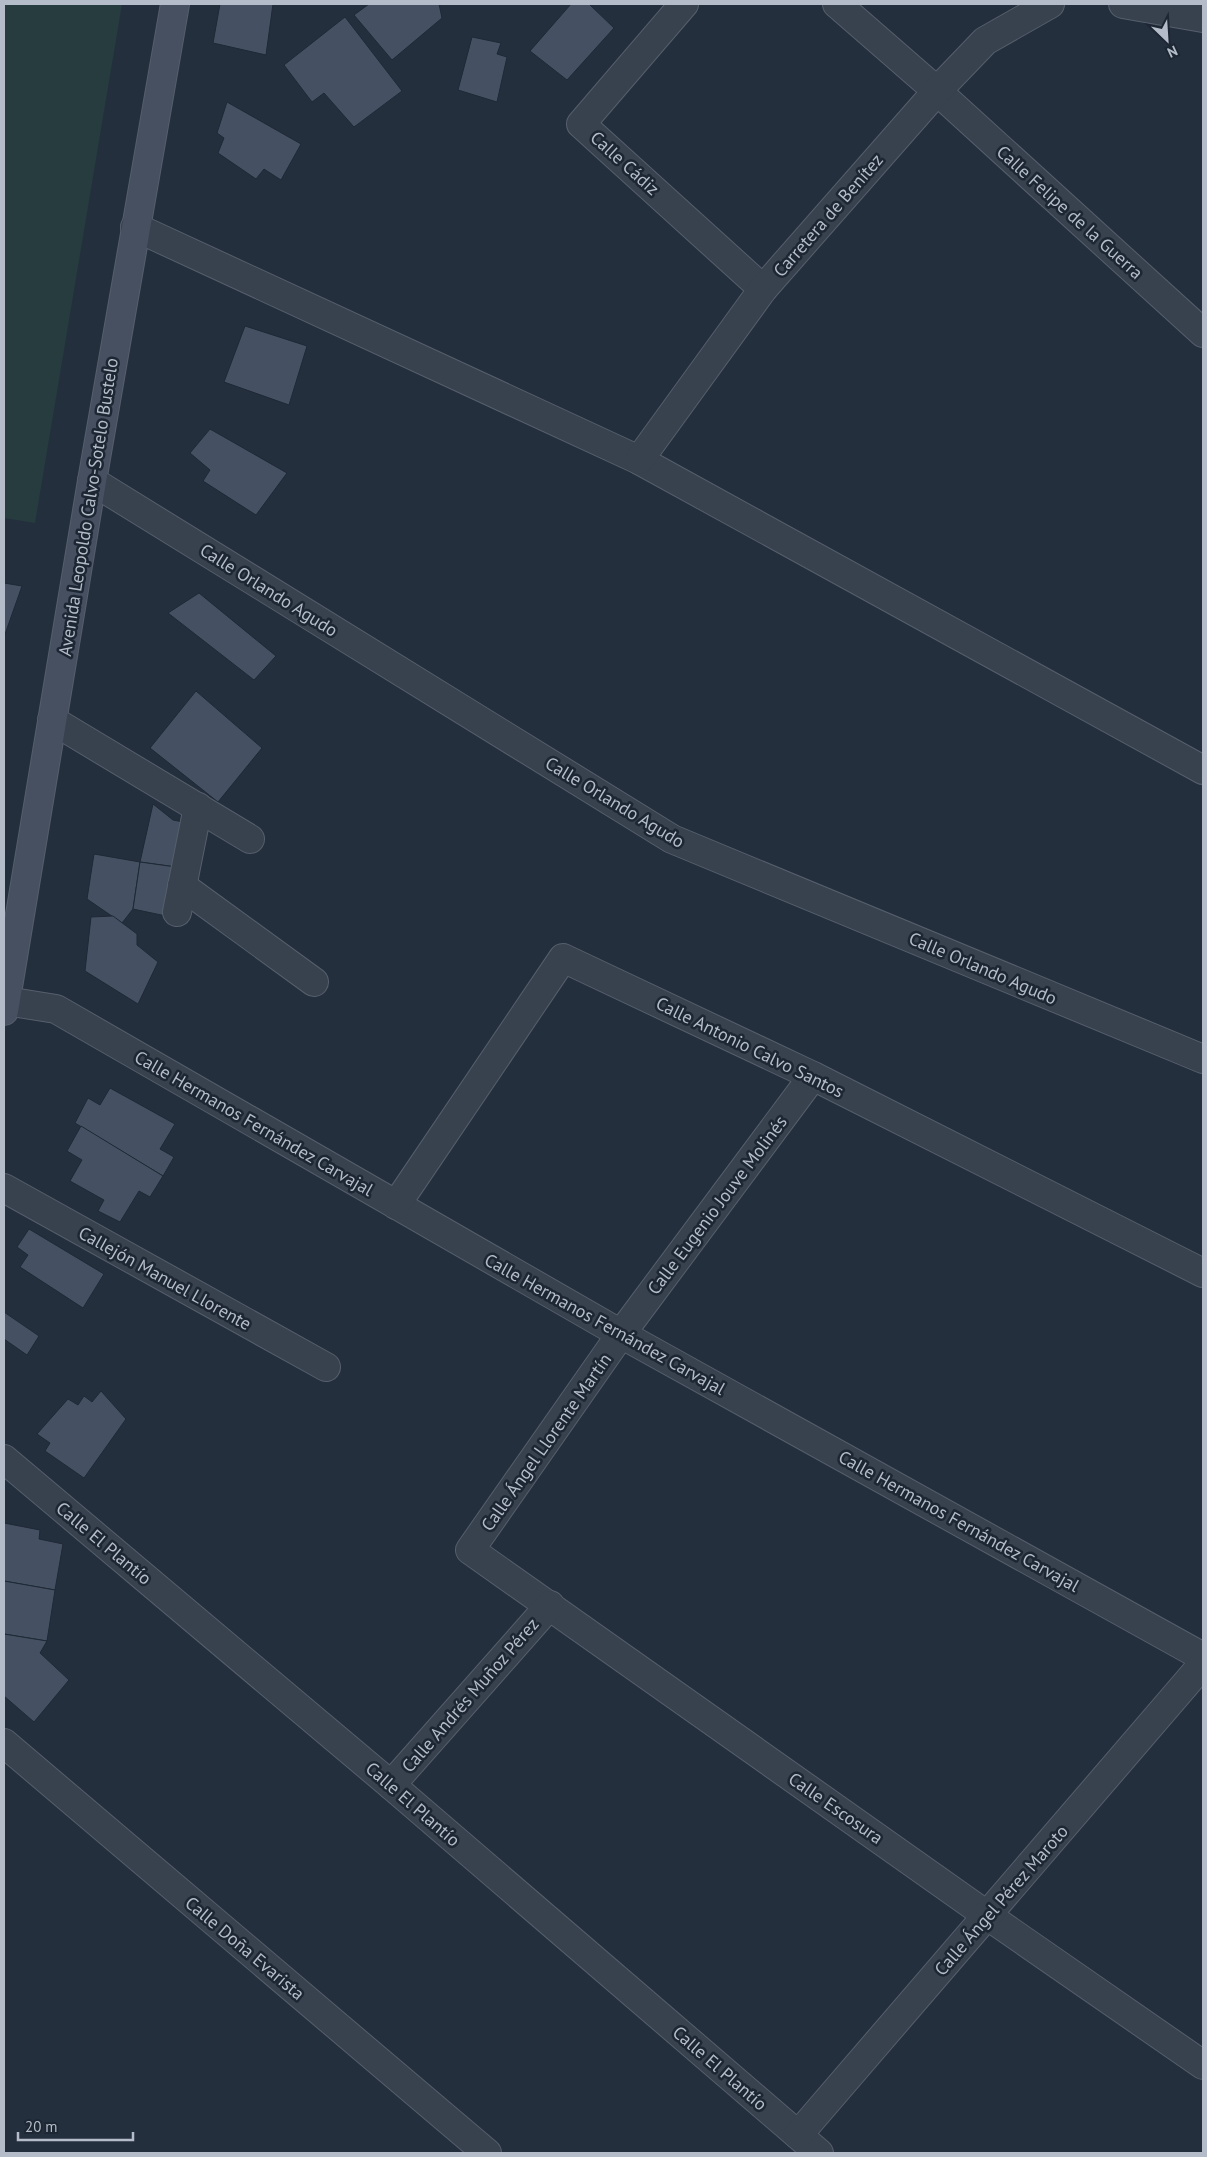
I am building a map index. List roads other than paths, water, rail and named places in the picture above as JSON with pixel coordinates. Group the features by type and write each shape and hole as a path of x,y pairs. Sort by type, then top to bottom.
{"main road":[{"name":"Avenida Leopoldo Calvo-Sotelo Bustelo","path":"5,1006 135,227 175,4"}],"street":[{"name":"Calle Cádiz","path":"684,4 581,124 763,290"},
{"path":"837,4 937,91"},
{"name":"Carretera de Benítez","path":"639,460 763,290 937,91 985,41 1050,4"},
{"path":"1123,4 1203,18"},
{"name":"Calle Felipe de la Guerra","path":"937,91 1203,333"},
{"path":"135,227 639,460 1203,770"},
{"name":"Calle Orlando Agudo","path":"92,481 672,839 1203,1059"},
{"path":"52,720 250,839"},
{"path":"198,808 179,899 314,982"},
{"name":"Calle Antonio Calvo Santos","path":"396,1206 563,958 813,1076 1203,1272"},
{"name":"Calle Hermanos Fernández Carvajal","path":"5,1006 56,1008 396,1206 622,1334 1203,1657"},
{"name":"Calle Eugenio Jouve Molinés","path":"622,1334 813,1076"},
{"name":"Callejón Manuel Llorente","path":"4,1188 326,1367"},
{"name":"Calle Ángel Llorente Martín","path":"470,1550 622,1334"},
{"name":"Calle El Plantío","path":"4,1459 391,1784 819,2153"},
{"name":"Calle Escosura","path":"470,1550 988,1916 1203,2065"},
{"name":"Calle Andrés Muñoz Pérez","path":"391,1784 550,1605"},
{"name":"Calle Ángel Pérez Maroto","path":"798,2135 1203,1664"},
{"name":"Calle Doña Evarista","path":"4,1743 487,2153"}]}
